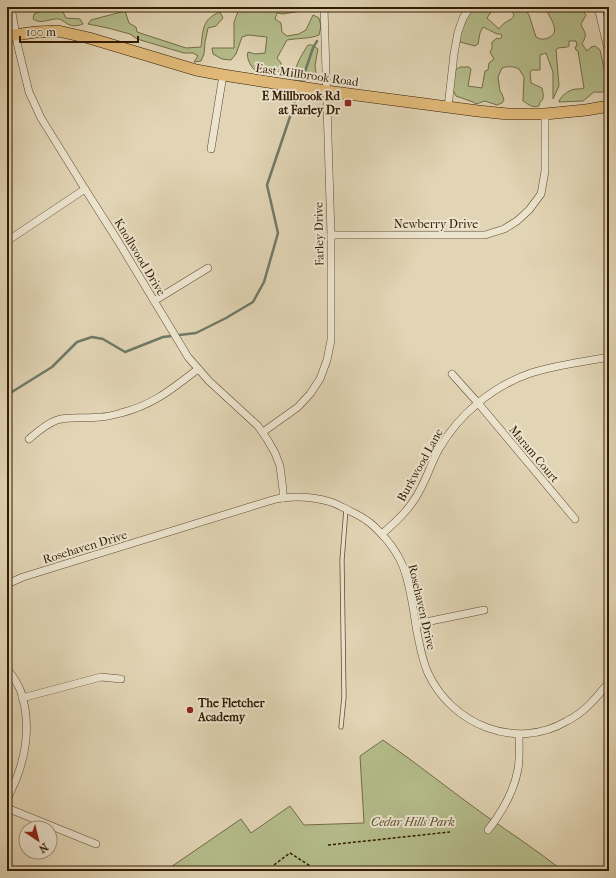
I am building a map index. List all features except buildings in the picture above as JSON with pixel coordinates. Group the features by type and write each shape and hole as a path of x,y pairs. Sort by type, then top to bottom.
{"main road":[{"name":"East Millbrook Road","path":"12,36 36,32 58,31 89,38 196,70 326,91 496,113 545,114 609,106"}],"street":[{"name":"Knollwood Drive","path":"11,7 12,36 29,92 41,118 188,357 198,369 263,432 275,453 280,466 283,498"},
{"name":"Farley Drive","path":"263,432 298,407 310,394 320,379 327,360 331,340 331,235 324,7"},
{"path":"448,107 458,32 463,18 470,7"},
{"path":"598,7 609,54"},
{"path":"211,149 223,75"},
{"name":"Newberry Drive","path":"331,235 485,235 504,229 517,222 529,210 541,194 545,171 545,114"},
{"path":"7,241 85,189"},
{"path":"154,301 208,268"},
{"name":"Burkwood Lane","path":"382,534 406,512 412,504 422,488 438,450 447,436 478,403 499,388 530,374 546,369 609,357"},
{"path":"29,439 56,420 63,418 100,417 119,414 138,408 171,390 198,369"},
{"name":"Maram Court","path":"452,374 575,519"},
{"name":"Rosehaven Drive","path":"7,584 30,575 268,501 283,498 306,497 319,499 332,502 375,526 395,552 402,564 407,580 423,661 427,672 432,682 452,707 473,722 489,729 519,735 545,731 567,722 589,705 609,682"},
{"path":"416,624 484,610"},
{"path":"7,669 21,691 27,731 24,756 17,778 7,800"},
{"path":"22,698 101,677 121,679"},
{"path":"488,830 510,796 518,763 519,735"},
{"path":"7,808 96,844"}],"lane":[{"path":"341,727 344,697 342,560 346,509"}],"path":[{"path":"328,845 450,832"},
{"path":"266,871 290,853 318,871"}],"green space":[{"path":"46,7 62,7 66,18 80,19 83,24 73,26 59,19 41,21 33,19 34,14 44,10"},
{"path":"238,7 315,7 313,9 283,14 277,13 275,19 281,23 282,32 287,36 299,34 306,30 313,15 319,18 321,26 319,35 287,40 277,58 281,63 280,70 274,74 255,70 248,59 248,52 255,54 265,53 267,37 248,35 242,37 236,54 231,60 222,59 213,54 212,48 234,48 234,22 239,9"},
{"path":"474,7 496,7 487,18 499,29 514,16 514,14 507,7 516,7 518,11 524,8 529,15 536,37 543,39 548,38 554,32 553,24 545,7 580,7 586,15 581,24 585,32 585,37 582,44 587,51 591,47 595,46 600,50 608,86 607,89 602,92 594,92 583,101 559,102 569,91 584,88 578,51 575,47 577,46 576,41 569,41 569,46 558,48 556,50 559,86 553,99 553,72 546,53 540,55 540,70 532,70 530,72 531,83 542,88 543,98 539,106 532,106 523,101 524,77 519,69 513,67 502,68 498,77 500,91 504,100 502,103 497,105 485,101 476,104 456,96 452,88 454,71 460,67 469,67 471,69 468,86 482,88 485,71 488,70 489,63 494,59 490,52 492,42 497,38 499,39 502,37 501,34 497,34 483,27 478,44 475,46 460,42 460,33 465,19"},
{"path":"125,11 129,23 136,27 137,32 186,48 201,47 204,26 210,18 220,12 223,18 216,26 208,28 204,54 201,61 194,62 198,56 193,53 184,53 137,39 130,34 88,24 91,20"},
{"path":"308,45 312,45 318,49 315,65 316,73 305,81 295,81 296,67"},
{"name":"Cedar Hills Park","path":"383,740 473,807 563,871 165,871 241,819 251,833 290,806 304,825 364,823 360,756"}],"waterway":[{"path":"301,83 313,48 317,41"},
{"path":"7,395 52,367 77,342 92,337 103,339 125,352 163,337 196,333 253,302 264,282 278,233 267,185 299,90"}],"place":[{"name":"E Millbrook Rd at Farley Dr","path":"348,103"},
{"name":"The Fletcher Academy","path":"190,710"}]}
